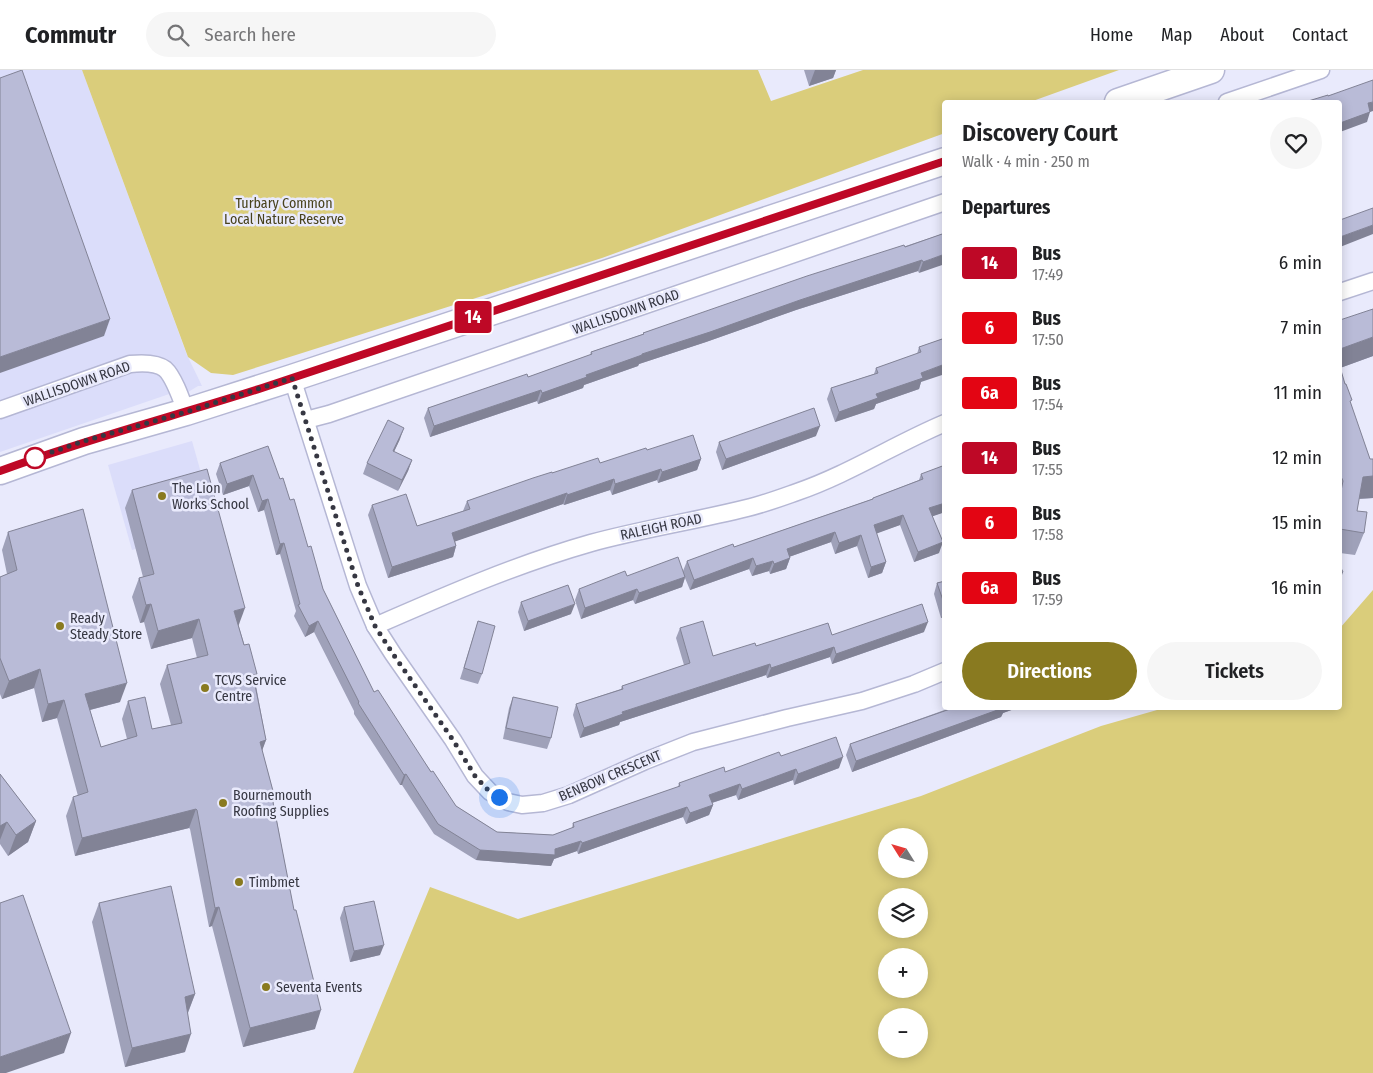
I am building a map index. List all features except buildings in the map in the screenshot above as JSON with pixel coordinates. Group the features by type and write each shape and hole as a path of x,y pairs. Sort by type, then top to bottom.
{"main road":[{"path":"1122,100 1173,76 1211,70"},
{"path":"0,470 84,441 186,412 292,378 942,162"}],"street":[{"path":"1233,100 1321,70"},
{"name":"WALLISDOWN ROAD","path":"306,420 942,203"},
{"path":"1342,291 1373,281"},
{"name":"WALLISDOWN ROAD","path":"0,410 130,364 139,363 157,365 166,370 178,390 186,412"},
{"name":"BENBOW CRESCENT","path":"292,378 358,586 375,626 453,740 475,776 490,792 508,802 522,805 543,804 569,795 645,760 693,742 862,701 914,684 942,672"},
{"name":"RALEIGH ROAD","path":"375,626 472,584 530,562 627,534 748,508 800,491 858,466 942,424"}],"shaded area":[{"path":"0,70 82,70 187,355 202,386 198,386 180,397 178,391 0,452"},
{"name":"The Lion Works School","path":"192,441 216,526 132,550 108,465"}],"green space":[{"name":"Turbary Common Local Nature Reserve","path":"82,70 758,70 771,101 863,70 1119,70 1036,100 942,100 942,134 602,258 233,375 211,373 188,357"},
{"path":"1373,590 1373,1073 353,1073 430,887 518,919 921,796 1101,726 1157,710 1342,710 1342,626"}],"bus line":[{"name":"14","path":"0,471 84,441 262,388 942,162"}],"place":[{"name":"The Lion Works School","path":"162,496"},
{"name":"Ready Steady Store","path":"60,626"},
{"name":"TCVS Service Centre","path":"205,688"},
{"name":"Bournemouth Roofing Supplies","path":"223,803"},
{"name":"Timbmet","path":"239,882"},
{"name":"Seventa Events","path":"266,987"}],"route":[{"path":"35,458 84,441 186,412 292,378 358,586 375,626 453,740 475,776 490,792 499,797"}]}
